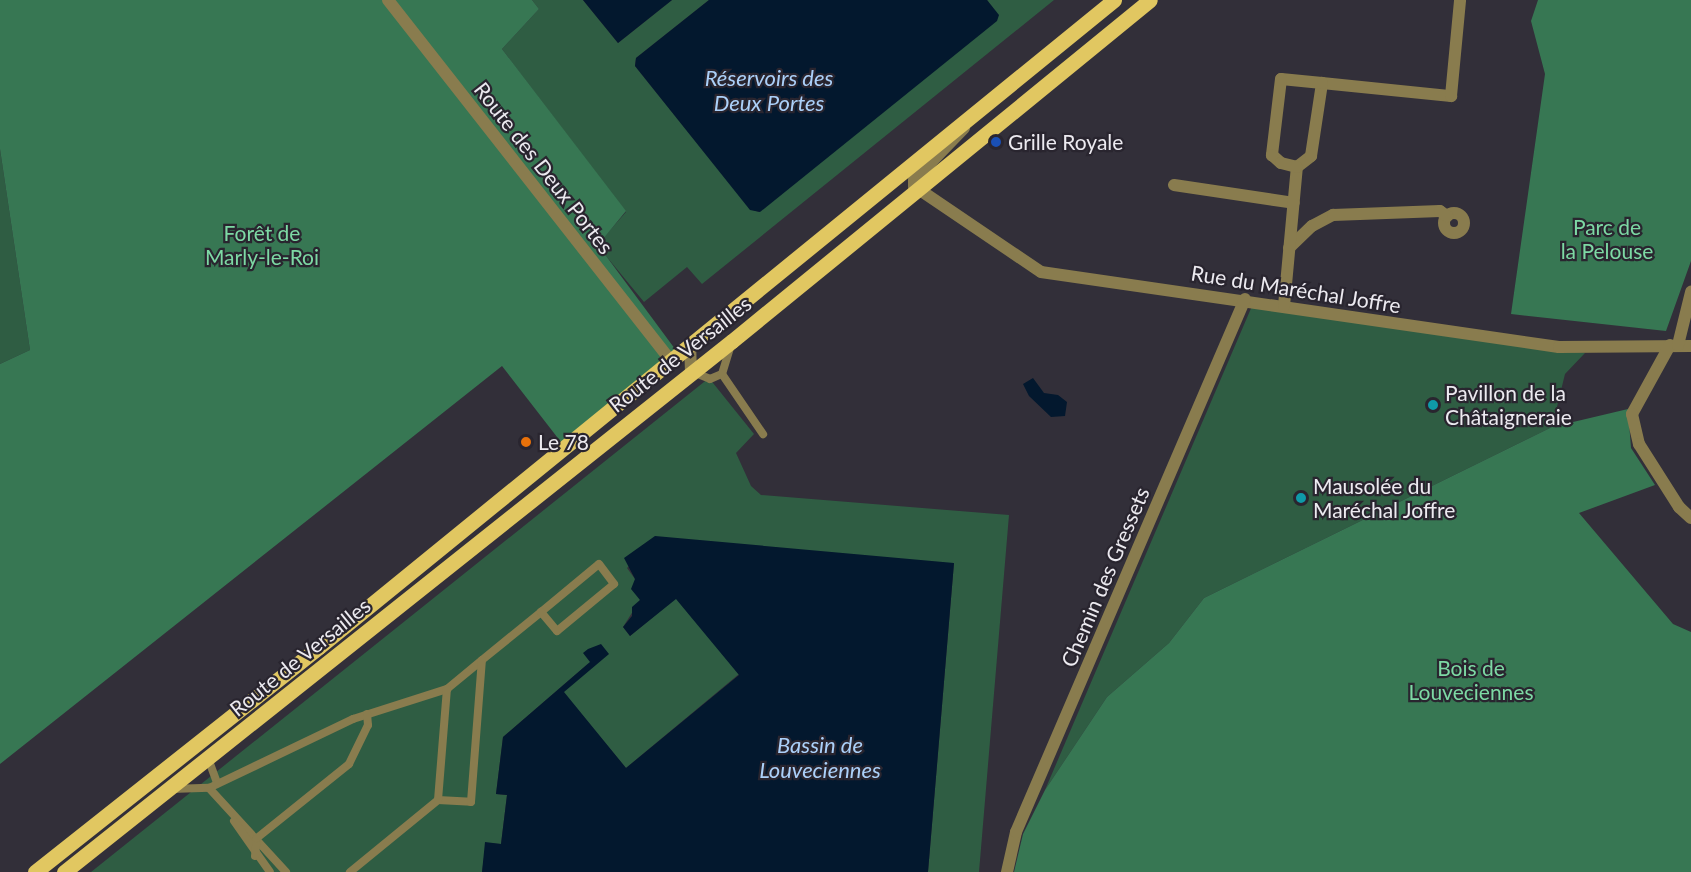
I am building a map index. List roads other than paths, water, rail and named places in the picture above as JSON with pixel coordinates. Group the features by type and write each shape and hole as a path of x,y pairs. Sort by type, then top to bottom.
{"main road":[{"name":"Route de Versailles","path":"35,872 328,639 1114,0"},
{"name":"Route de Versailles","path":"64,872 732,341 1150,0"}],"street":[{"name":"Route des Deux Portes","path":"388,0 670,360"},
{"path":"1297,167 1281,163 1272,155 1281,79 1451,96 1460,0"},
{"path":"1284,306 1297,167 1311,156 1322,83"},
{"path":"919,190 914,180 962,132 975,112"},
{"path":"1174,185 1294,203"},
{"name":"Rue du Maréchal Joffre","path":"919,190 1041,272 1245,299 1559,347 1680,346"},
{"path":"1289,248 1312,226 1333,215 1440,211 1447,216"},
{"path":"1691,292 1680,346 1632,414 1639,444 1679,507 1691,518"},
{"name":"Chemin des Gressets","path":"1007,872 1016,832 1245,299"},
{"path":"690,343 691,372"}],"lane":[{"path":"722,374 732,341"},
{"path":"691,372 710,379 722,374"},
{"path":"722,374 763,434"},
{"path":"169,789 209,788 367,714 447,689 599,564 614,584 557,630 541,612"},
{"path":"350,872 438,800 471,802 482,660"},
{"path":"438,800 447,689"},
{"path":"255,856 258,838 349,764 368,725 367,714"},
{"path":"208,758 217,783"},
{"path":"209,788 229,812 258,838 286,872"},
{"path":"229,812 255,856 270,872"}],"water":[{"path":"583,0 672,0 618,43"},
{"name":"Réservoirs des Deux Portes","path":"709,0 987,0 999,15 997,21 760,212 750,210 635,66 636,58"},
{"path":"1033,378 1044,393 1058,395 1067,402 1065,416 1051,417 1029,396 1023,384"},
{"name":"Bassin de Louveciennes","path":"655,536 954,563 928,872 482,872 485,842 501,844 507,795 496,794 503,737 590,662 583,653 588,649 601,644 609,654 564,692 626,768 739,675 676,599 630,636 623,627 632,616 632,607 640,600 631,589 635,579 624,558"}],"place":[{"name":"Grille Royale","path":"996,142"},
{"name":"Pavillon de la Châtaigneraie","path":"1433,405"},
{"name":"Le 78","path":"526,442"},
{"name":"Mausolée du Maréchal Joffre","path":"1301,498"}],"park label":[{"name":"Parc de la Pelouse","path":"1607,239"},
{"name":"Forêt de Marly-le-Roi","path":"262,245"},
{"name":"Bois de Louveciennes","path":"1471,680"}]}
